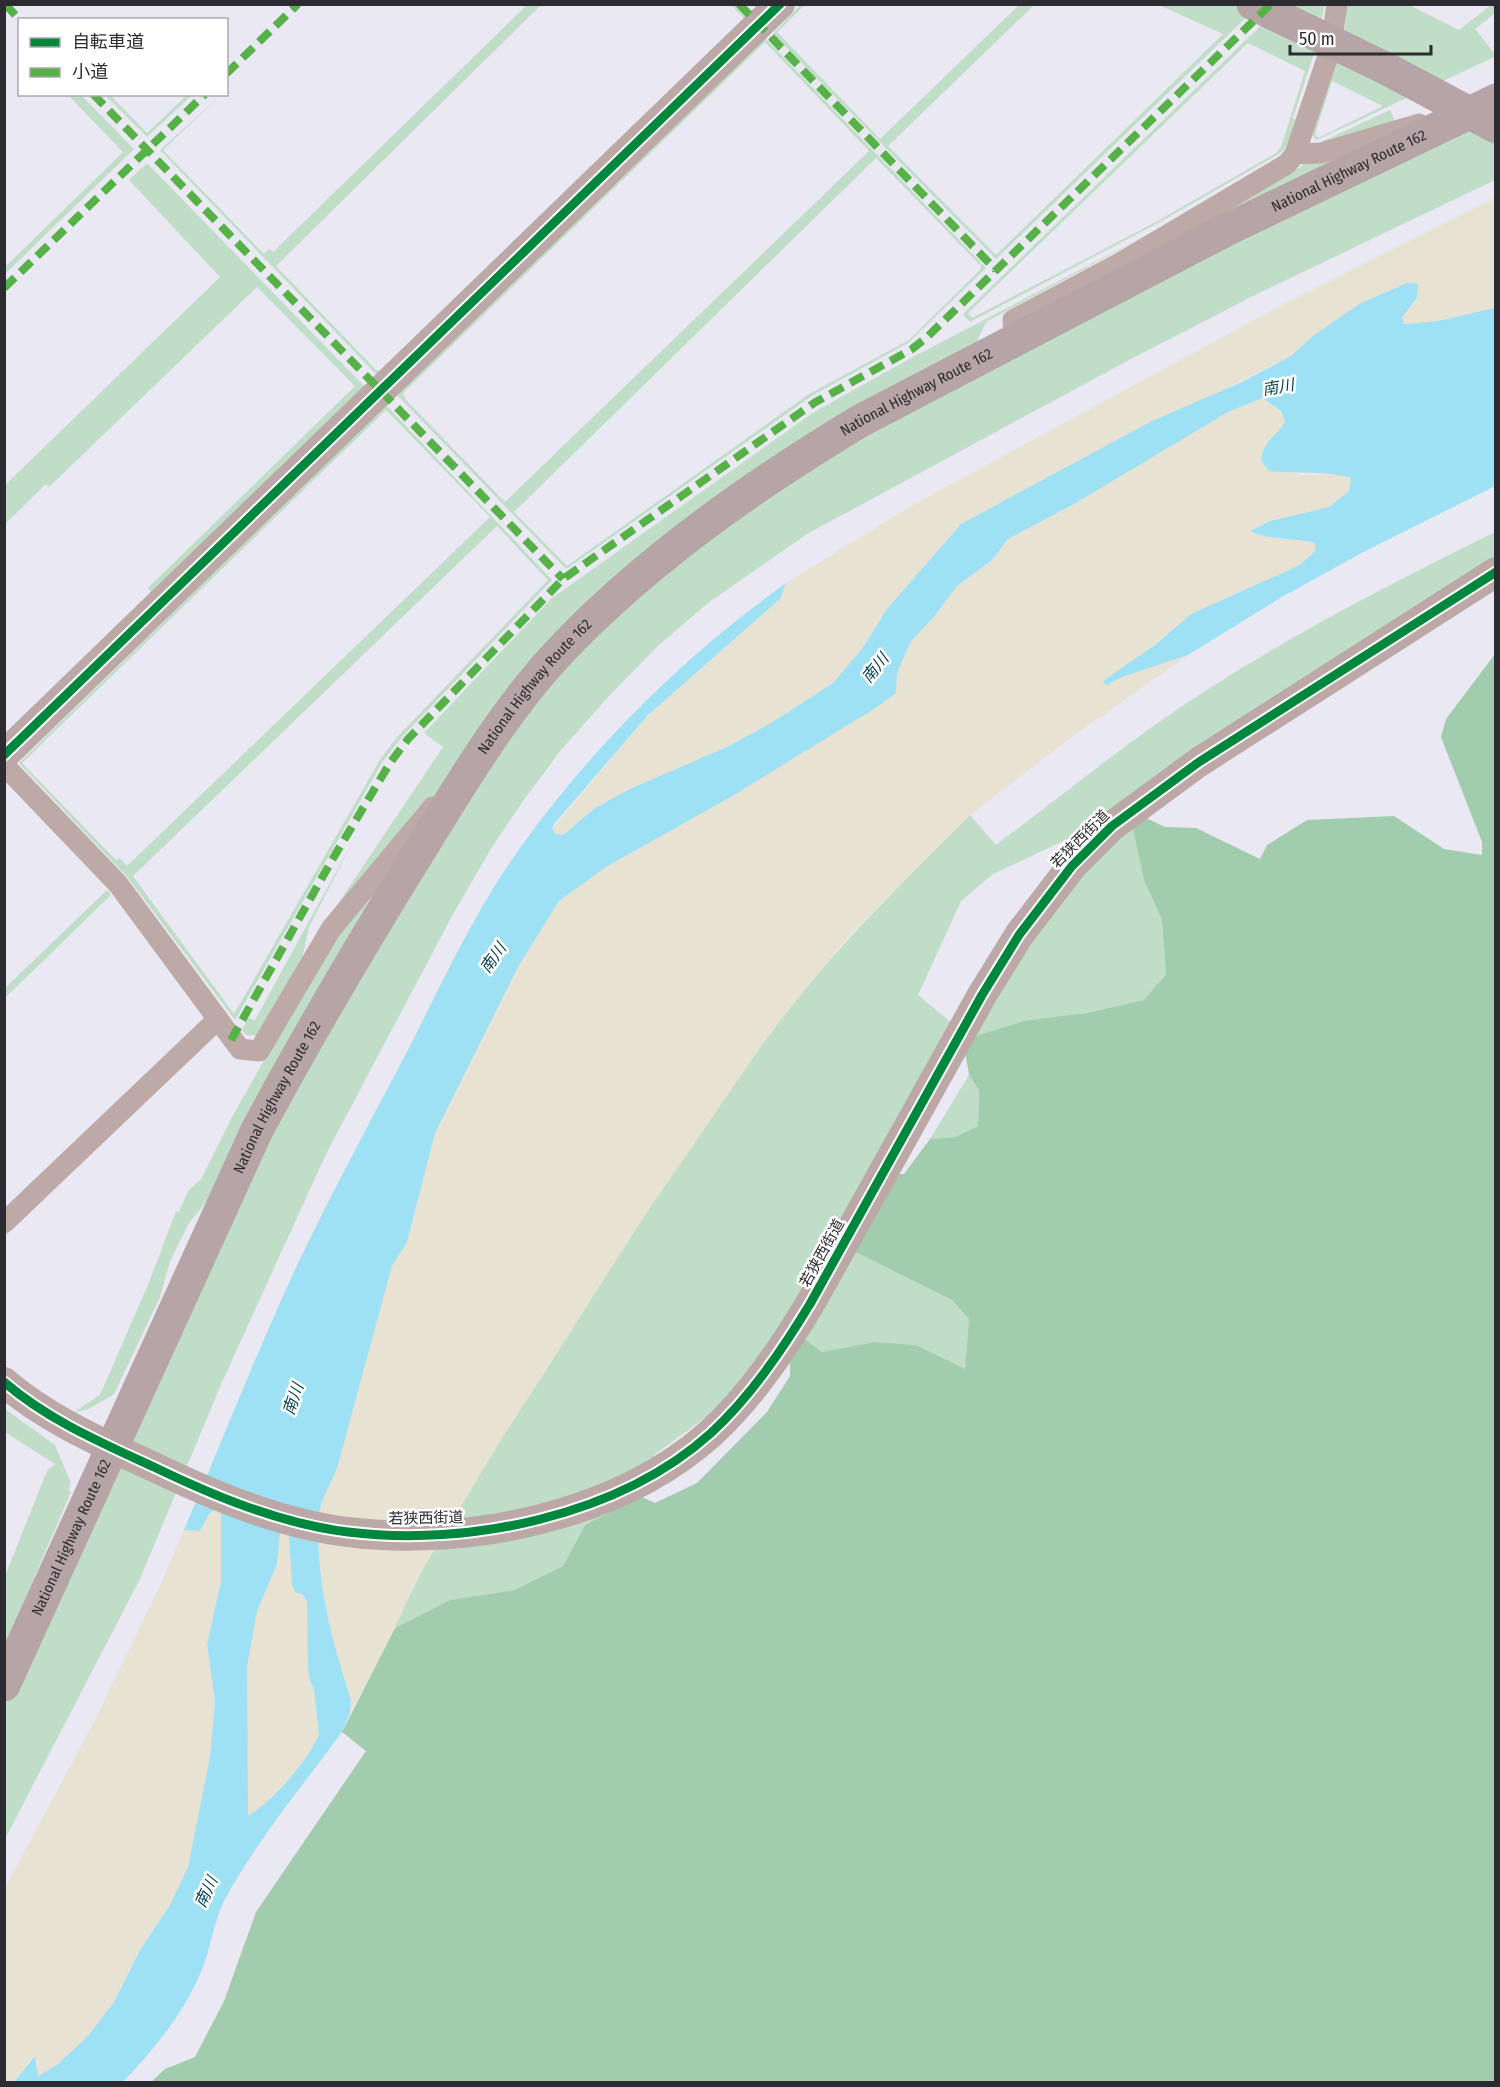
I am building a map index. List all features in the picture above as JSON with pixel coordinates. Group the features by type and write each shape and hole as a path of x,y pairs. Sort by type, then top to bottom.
{"highway":[{"path":"1253,4 1387,69 1496,127"},
{"name":"National Highway Route 162","path":"4,1685 119,1451 257,1130 332,997 484,748 532,683 570,641 628,587 712,519 812,450 902,398 1226,230 1446,122 1496,100"}],"street":[{"path":"4,755 780,4"},
{"path":"1014,339 1013,320 1130,257 1287,164 1295,153 1330,47 1337,4"},
{"path":"1295,153 1321,153 1428,121 1446,122"},
{"name":"若狭西街道","path":"4,1382 59,1420 199,1489 293,1520 348,1532 412,1536 484,1530 539,1518 609,1496 668,1465 725,1419 764,1374 790,1337 988,985 1019,934 1072,866 1112,826 1199,762 1496,572"},
{"path":"4,765 118,884 240,1049 259,1051 331,929 438,802 450,803"},
{"path":"4,1223 218,1020"}],"green space":[{"path":"527,5 541,5 276,266 376,370 380,371 744,18 731,5 734,5 748,19 378,376 160,150 220,96 163,150 264,254 269,249 273,252"},
{"path":"800,5 805,5 777,32 880,139 1019,5 1034,5 888,146 996,255 1223,34 1159,5 1259,5 996,259 773,34"},
{"path":"1282,5 1324,5 1317,44 1293,118 1295,120 1288,145 1279,154 1158,223 970,322 963,314","holes":["1248,43 1305,71 1281,147 1276,153 1156,222 972,318 968,313"]},
{"path":"1347,5 1409,5 1459,30 1491,5 1495,5 1495,13 1475,29 1494,53 1494,57 1317,140 1312,135 1345,30","holes":["1332,81 1383,106 1318,138 1315,134"]},
{"path":"765,38 986,268 908,343 813,395 568,568 564,567 397,395","holes":["765,42 869,151 505,502 406,400 403,393","876,158 981,266 980,270 909,340 809,394 567,566 514,512"]},
{"path":"69,96 82,96 134,149 5,274 5,267 123,152"},
{"path":"106,96 111,96 147,133 186,96 191,96 147,137"},
{"path":"1390,110 1396,124 1319,143"},
{"path":"1495,110 1495,180 1257,294 1131,359 807,534 708,603 659,645 561,750 492,847 452,916 327,1152 222,1382 140,1579 5,1839 4,1708 100,1501 113,1486 265,1136 492,752 599,624 817,457"},
{"path":"1377,144 1151,256 1305,164"},
{"path":"147,163 366,388 36,704 151,592 148,588 355,386 257,287 49,487 46,484 5,524 5,485 220,277 129,180"},
{"path":"1158,229 986,322 973,351 780,460 442,787 331,914 443,747 424,733 552,598 814,412 913,357"},
{"path":"386,405 552,580 402,737 383,761 235,1020 129,879 19,763","holes":["386,410 490,517 127,866 120,858 116,860 22,763","497,526 548,580 398,736 381,758 234,1014 133,876"]},
{"path":"1495,532 1495,557 1134,795 1091,828 993,874 961,901 918,995 953,1024 776,1339 713,1412 654,1455 640,1496 585,1525 563,1566 514,1590 450,1600 395,1628 428,1559 466,1493 714,1111 795,1001 819,973 970,815 996,845 1152,727 1234,673 1363,599"},
{"path":"1495,654 1495,2082 151,2082 165,2069 195,2057 224,2001 256,1912 366,1751 342,1732 395,1628 450,1600 514,1590 563,1566 585,1525 640,1496 655,1503 697,1483 767,1412 790,1376 790,1362 805,1339 822,1352 874,1342 916,1345 965,1369 969,1319 952,1300 853,1251 897,1174 904,1174 930,1139 955,1137 978,1126 979,1090 969,1075 965,1052 973,1037 1024,1021 1086,1013 1144,1000 1166,974 1162,920 1144,880 1132,825 1144,817 1165,827 1196,828 1260,859 1267,845 1307,820 1394,816 1444,849 1482,855 1482,842 1441,737 1446,719"},
{"path":"1132,825 1144,880 1162,920 1166,973 1145,1000 973,1037 993,1001 1062,896"},
{"path":"423,828 213,1193 189,1223 170,1261 160,1297 114,1394 89,1409 74,1412 100,1395 150,1280 176,1211 179,1212 188,1191 201,1179 231,1119 339,927"},
{"path":"354,839 309,927 301,964 258,1036 246,1035 242,1030 248,1018 255,1020"},
{"path":"107,890 111,895 5,998 5,988"},
{"path":"969,1075 979,1090 978,1126 955,1137 930,1139"},
{"path":"853,1251 952,1300 969,1319 965,1370 915,1345 874,1342 822,1352 805,1339"},
{"path":"5,1409 55,1445 71,1483 68,1490 71,1492 5,1646 5,1576 47,1471 55,1464 5,1432"}],"sand":[{"path":"1495,198 1495,308 1438,321 1403,324 1402,317 1417,298 1418,284 1407,283 1314,335 1291,356 1070,466 961,524 887,609 862,649 833,683 771,723 729,746 631,789 595,808 563,835 556,835 552,829 648,715 780,599 786,583 913,505 1276,308"},
{"path":"1261,398 1281,411 1285,422 1281,429 1264,444 1300,475 1339,474 1352,478 1349,491 1329,507 1270,521 1251,531 1273,538 1316,543 1315,551 1300,565 1191,614 1106,685 1125,676 1188,655 1068,740 970,815 850,935 773,1029 639,1224 499,1443 414,1584 395,1628 350,1713 351,1700 331,1632 322,1586 318,1540 320,1510 338,1465 392,1265 407,1242 435,1133 518,967 559,901 606,867 734,795 895,693 897,673 911,641 933,618 957,586 992,560 1008,539 1074,504 1228,412"},
{"path":"215,1509 221,1512 221,1582 207,1644 215,1701 210,1757 188,1867 170,1905 140,1950 114,2002 88,2036 58,2064 38,2076 36,2075 38,2060 31,2059 14,2082 5,2082 4,1890 95,1720 160,1586 184,1530 200,1531 209,1514"},
{"path":"285,1532 289,1536 292,1584 307,1601 308,1669 314,1689 319,1735 288,1780 268,1801 247,1817 247,1667 257,1611 277,1564 280,1533"}],"water":[{"name":"南川","path":"1407,283 1418,284 1417,298 1402,317 1404,324 1438,321 1495,308 1495,486 1367,550 1280,598 1188,655 1125,676 1106,685 1103,681 1155,645 1191,614 1300,565 1315,551 1315,543 1264,536 1250,531 1270,521 1329,507 1349,491 1351,478 1343,476 1269,471 1261,460 1263,452 1265,446 1285,421 1281,411 1262,398 1228,412 1074,504 1008,539 992,560 957,586 933,618 911,641 897,673 896,693 877,707 734,795 606,867 559,901 518,967 435,1133 407,1242 392,1266 338,1465 320,1510 318,1540 322,1587 331,1632 351,1700 350,1713 342,1732 250,1857 224,1901 203,1967 188,1999 158,2042 123,2082 14,2082 35,2056 38,2076 58,2064 88,2036 114,2002 140,1950 170,1905 188,1867 210,1757 215,1701 207,1644 221,1582 221,1512 215,1509 209,1514 200,1531 184,1530 270,1324 325,1209 470,928 502,874 548,810 610,738 676,672 748,611 786,583 780,599 648,715 554,824 552,829 556,834 563,835 595,808 630,789 729,746 771,723 833,683 862,649 887,609 961,524 1152,421 1242,382 1291,356 1314,335 1361,303","holes":["285,1532 289,1536 292,1584 295,1592 302,1594 307,1601 308,1669 314,1689 319,1735 288,1780 268,1801 248,1816 247,1667 257,1611 277,1564 280,1533"]}],"marked path":[{"path":"5,4 18,18"},
{"path":"228,72 298,4"},
{"path":"739,4 996,270"},
{"path":"231,1040 332,860 390,763 408,739 563,579 814,403 912,349 926,338 1271,4"},
{"path":"95,96 563,579"},
{"path":"4,288 203,96"}],"cycle path":[{"path":"4,755 780,4"},
{"path":"4,1382 21,1396 76,1430 177,1478 273,1516 323,1528 394,1535 442,1535 491,1529 540,1519 587,1505 632,1486 674,1462 711,1433 753,1388 777,1355 810,1304 982,995 1019,935 1072,866 1112,826 1199,762 1496,572"}]}
